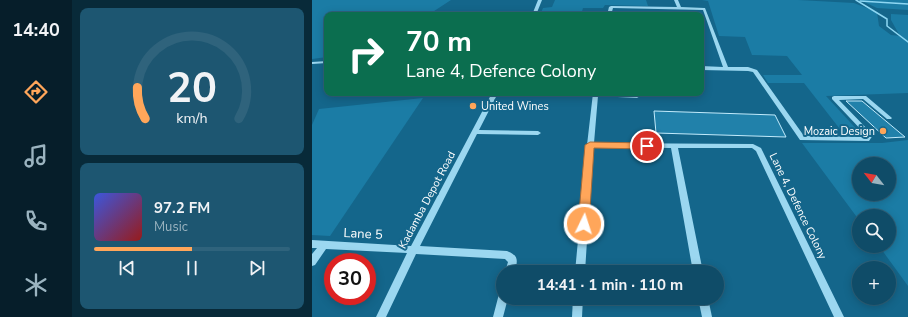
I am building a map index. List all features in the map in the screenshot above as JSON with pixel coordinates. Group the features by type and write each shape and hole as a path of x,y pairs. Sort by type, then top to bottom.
{"street":[{"path":"535,12 540,0"},
{"path":"676,0 679,8"},
{"path":"610,12 611,7 704,9 726,68"},
{"path":"312,63 324,62"},
{"path":"704,68 748,69 755,71 802,138 867,139 870,135 834,98 864,97 889,118"},
{"name":"Kadamba Depot Road","path":"381,317 413,250 493,96"},
{"path":"581,265 590,145 596,96"},
{"path":"475,132 538,133"},
{"name":"Lane 4, Defence Colony","path":"590,145 753,146 760,150 840,317"},
{"path":"674,146 697,265"},
{"name":"Lane 5","path":"312,244 507,255 513,260 512,265"},
{"path":"312,262 324,245"},
{"path":"498,317 501,305"},
{"path":"577,317 578,305"},
{"path":"704,305 707,317"}],"shaded area":[{"path":"312,0 451,0 433,12 324,12 324,57 312,59"},
{"path":"555,0 646,0 648,6 605,5 603,8 583,8 582,12 541,12 543,8 552,7"},
{"path":"702,0 798,0 854,3 877,12 879,26 891,35 900,36 891,20 891,14 908,15 908,93 826,96 861,134 843,133 804,83 768,83 763,75 802,75 787,56 752,55 745,37 719,36 708,1"},
{"path":"860,0 908,0 908,10 877,8"},
{"path":"423,98 330,236 312,235 312,125 319,109"},
{"path":"908,140 908,286 896,269 896,261 890,261 884,253 896,253 896,209 852,209 852,211 802,143 882,143"}],"building":[{"path":"846,101 862,101 905,137 886,138"},
{"path":"654,111 775,115 786,137 656,133"}],"waterway":[{"path":"856,0 887,19 887,26 908,42"},
{"path":"860,1 908,4"}],"place":[{"name":"United Wines","path":"473,106"},
{"name":"Mozaic Design","path":"883,131"}],"route":[{"path":"584,224 590,145 647,146"}]}
